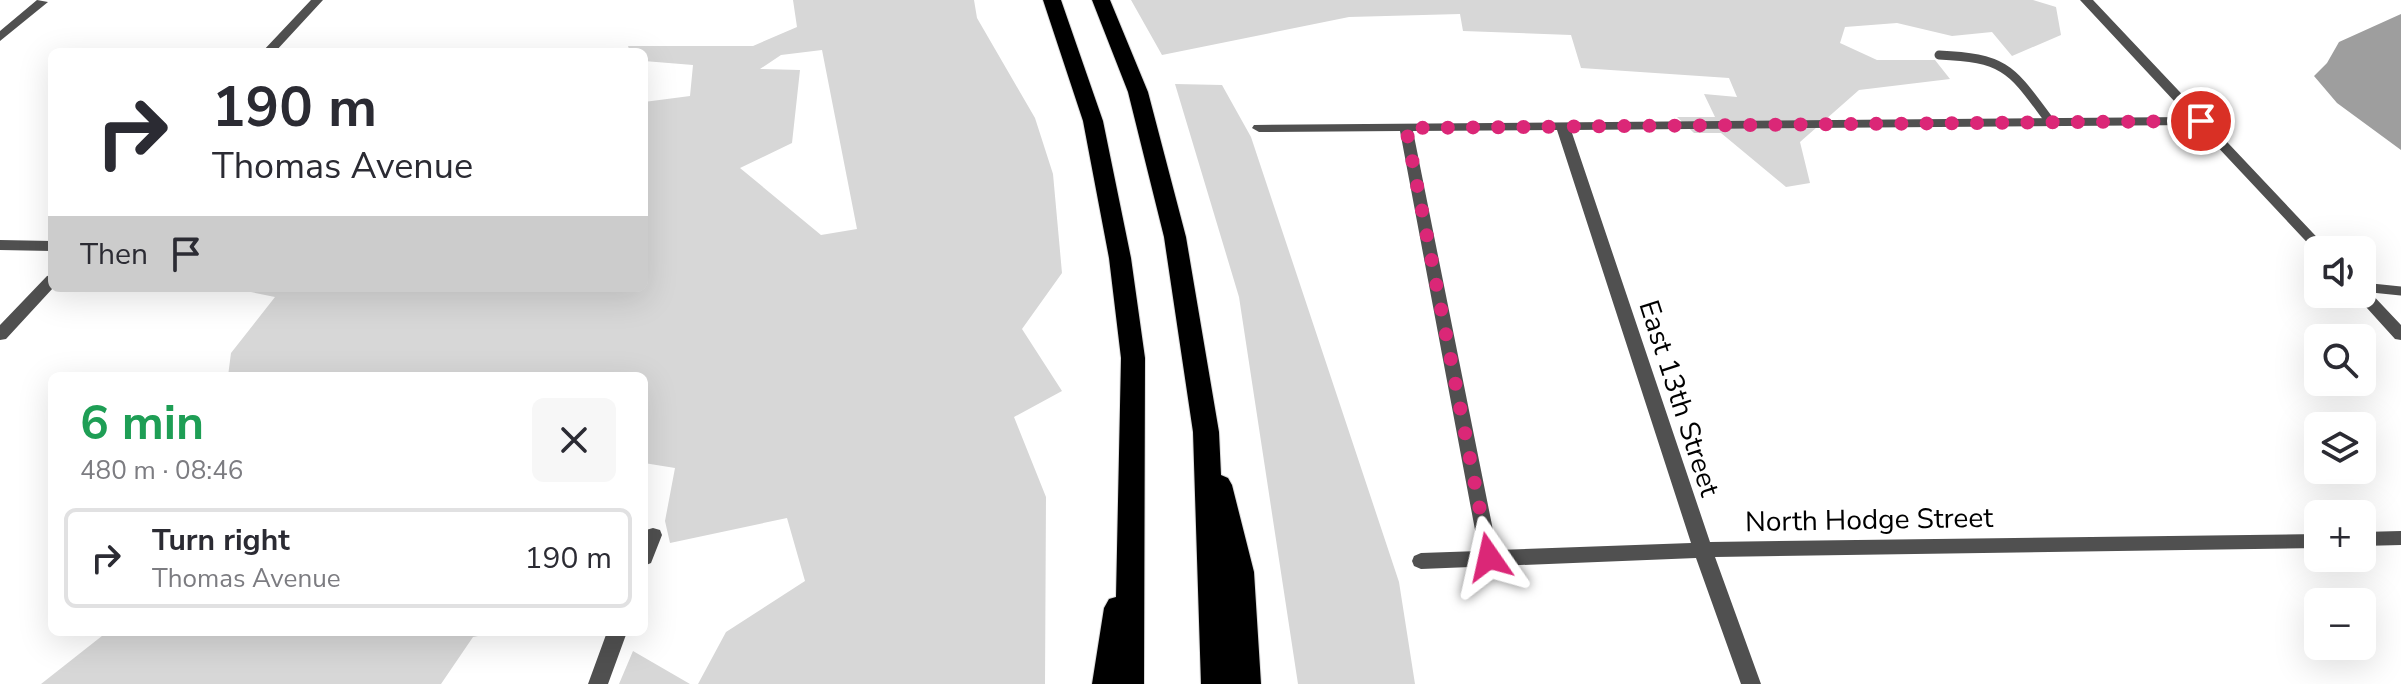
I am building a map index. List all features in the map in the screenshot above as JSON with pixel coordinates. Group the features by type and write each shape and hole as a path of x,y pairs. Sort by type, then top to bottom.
{"highway":[{"path":"1052,0 1093,121 1120,258 1133,358 1134,519 1129,684"},
{"path":"1101,0 1138,92 1175,237 1206,432 1240,572 1246,684"},
{"path":"1206,432 1216,684"},
{"path":"1107,684 1134,519"}],"street":[{"path":"272,48 317,0"},
{"path":"2086,0 2309,236"},
{"path":"0,37 42,2"},
{"path":"1259,128 2201,121"},
{"name":"East 13th Street","path":"1563,127 1703,550 1751,684"},
{"path":"1406,128 1489,557"},
{"path":"0,245 48,246"},
{"path":"0,335 48,284"},
{"path":"2376,308 2401,335"},
{"path":"648,548 653,535"},
{"path":"2376,539 2401,538"},
{"name":"North Hodge Street","path":"1421,561 1703,550 2304,541"},
{"path":"598,684 616,636"}],"lane":[{"path":"1939,55 1973,55 2005,64 2052,124"},
{"path":"2376,288 2401,291"}],"shaded area":[{"path":"793,0 974,0 977,18 1035,118 1053,174 1062,273 1022,329 1062,391 1014,417 1046,497 1045,684 698,684 726,632 805,581 787,518 670,543 665,521 675,468 648,464 648,372 229,372 231,353 275,297 251,292 648,292 648,101 690,96 693,65 648,61 648,48 628,46 753,46 797,27","holes":["822,50 857,229 821,235 740,168 792,143 800,70 760,69 781,55"]},
{"path":"1131,0 2033,0 2056,7 2061,35 2012,56 1992,32 1952,36 1897,23 1845,27 1840,43 1877,60 1935,60 1950,79 1859,90 1800,142 1810,183 1786,187 1721,133 1694,133 1677,117 1715,117 1704,94 1737,97 1729,78 1581,68 1571,35 1463,31 1460,14 1349,17 1162,55"},
{"path":"2401,14 2401,150 2337,103 2314,76 2327,63 2339,42"},
{"path":"1175,84 1222,85 1251,137 1399,582 1415,684 1298,684 1239,297"},
{"path":"102,636 478,636 473,637 441,684 41,684"},
{"path":"633,651 690,684 619,684"}],"route":[{"path":"1489,557 1406,128 2201,121"}]}
